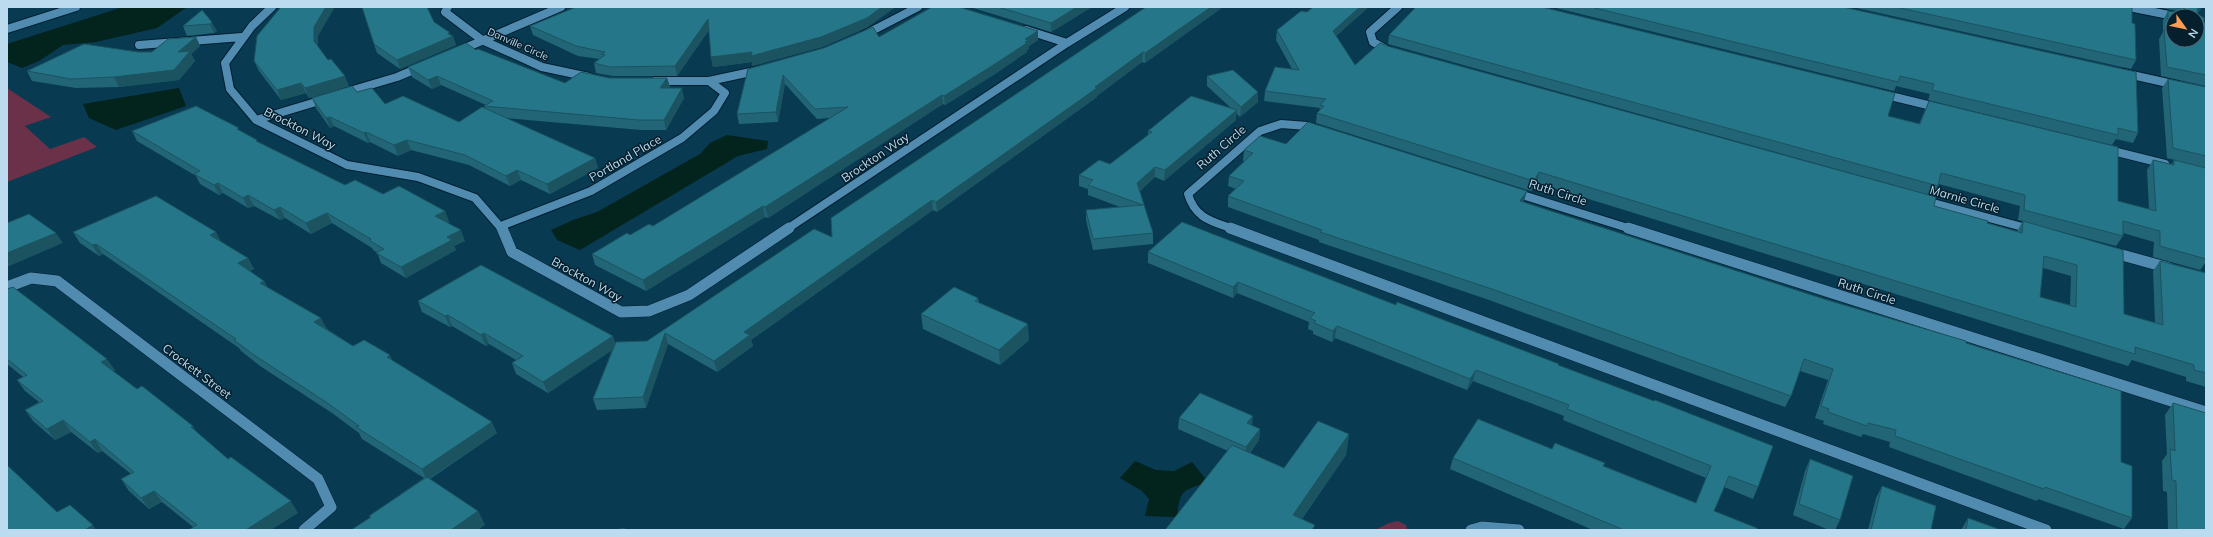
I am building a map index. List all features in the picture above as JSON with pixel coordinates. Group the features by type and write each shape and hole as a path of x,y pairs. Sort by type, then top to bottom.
{"street":[{"path":"7,29 76,7"},
{"name":"Brockton Way","path":"272,7 260,16 242,37 225,63 230,89 256,120 347,165 418,177 474,198 501,226 512,252 621,312 648,311 689,295 1067,43 1125,7"},
{"name":"Danville Circle","path":"448,7 445,12 482,40 542,67 597,79"},
{"path":"447,56 561,7"},
{"path":"859,37 918,7"},
{"path":"1395,52 1373,42 1370,32 1398,7"},
{"path":"2129,7 2165,14"},
{"path":"1016,27 1067,43"},
{"path":"139,45 242,37"},
{"path":"256,120 397,77 426,65"},
{"path":"650,82 709,81 768,68"},
{"path":"2113,71 2183,86"},
{"name":"Portland Place","path":"501,226 591,191 682,138 714,111 725,93 709,81"},
{"path":"1875,92 1952,111"},
{"name":"Ruth Circle","path":"1330,133 1307,126 1281,124 1260,131 1188,194 1192,208 1207,220 2046,530"},
{"path":"2098,148 2175,166"},
{"name":"Ruth Circle","path":"1505,189 2206,412"},
{"name":"Marnie Circle","path":"1915,198 2038,232"},
{"path":"2099,249 2175,270"},
{"name":"Crockett Street","path":"7,287 31,278 57,281 312,474 318,479 331,507 304,530"},
{"path":"1471,530 1482,527 1519,530"}],"shaded area":[{"path":"123,7 187,7 157,28 96,42 63,45 39,61 22,68 7,62 7,44"},
{"path":"7,88 51,117 25,126 50,149 84,137 97,147 7,182"},
{"path":"179,88 186,106 116,130 89,118 83,104"},
{"path":"727,135 768,141 767,149 738,156 580,250 557,240 551,230 573,220 597,212 700,154 710,143"},
{"path":"1135,461 1156,470 1174,471 1192,462 1208,482 1184,492 1179,501 1177,517 1145,516 1149,499 1142,491 1120,478"},
{"path":"1398,521 1406,525 1407,530 1375,530 1389,523"}],"building":[{"path":"281,7 326,7 314,27 314,41 328,60 331,59 345,76 305,88 301,83 277,90 254,61 257,36"},
{"path":"362,7 427,7 434,22 449,32 448,34 453,36 397,60 374,44"},
{"path":"576,7 882,7 867,18 821,37 751,56 752,52 711,57 708,19 675,66 610,67 594,63 605,55 601,54 605,52 576,46 530,26"},
{"path":"932,7 959,7 1038,31 1025,39 1029,40 1025,42 1027,43 995,64 944,96 942,95 765,207 763,206 643,280 592,254 627,233 630,235 649,224 653,226 848,107 815,109 783,75 776,112 737,114 748,69 824,48 873,27 879,37"},
{"path":"998,7 1077,7 1051,23"},
{"path":"1146,7 1211,7 1145,53 1143,52 1095,87 1097,88 936,202 932,200 744,332 750,335 714,361 665,333 643,397 593,399 616,342 647,341 814,229 832,237 831,218"},
{"path":"1313,7 1360,7 1333,31 1355,65 1380,43 1936,197 1934,206 1988,221 1987,223 2022,233 2023,221 2123,250 2124,314 2163,325 2160,261 2206,273 2206,373 2194,370 2194,365 2135,347 2135,354 1539,172 1534,181 1317,113 1324,106 1320,105 1326,99 1265,91 1275,67 1299,70 1277,30 1301,11 1307,12","holes":["2044,256 2077,265 2076,307 2040,297"]},
{"path":"1416,7 1542,7 1895,93 1888,116 1920,124 1929,101 2118,147 2118,201 2156,211 2153,160 2174,165 2174,160 2206,168 2206,259 2160,246 2160,231 2123,221 2123,236 2024,210 2025,195 1941,173 1938,186 1389,35"},
{"path":"1591,7 1843,7 2136,72 2138,133 2118,128 2118,135 1932,90 1934,84 1900,76 1898,82"},
{"path":"1896,7 2132,7 2132,23 2135,24 2136,60"},
{"path":"2184,7 2201,7 2185,8"},
{"path":"202,10 212,22 210,24 183,26"},
{"path":"2206,23 2206,75 2167,67 2165,48 2205,48"},
{"path":"196,37 178,52 190,51 174,70 114,77 71,79 27,71 84,44 138,52 152,52 168,39"},
{"path":"466,43 476,50 478,49 565,83 581,72 609,78 667,78 660,88 682,88 664,120 639,120 484,106 493,101 437,76 428,80 408,67"},
{"path":"1233,70 1258,92 1241,107 1207,76"},
{"path":"2168,79 2206,87 2206,156 2173,148"},
{"path":"352,86 357,92 372,88 385,104 403,96 459,122 482,107 595,158 547,184 517,170 506,176 465,155 407,140 394,145 330,117 326,118 312,98"},
{"path":"1191,96 1237,110 1165,170 1155,167 1137,183 1153,233 1093,239 1086,210 1143,205 1088,185 1093,180 1079,175 1099,160 1110,164 1152,132 1148,131"},
{"path":"196,106 239,128 237,129 257,140 256,141 345,185 355,180 383,194 399,186 445,211 435,216 461,230 447,237 452,240 401,267 376,253 384,249 369,240 371,239 327,213 306,223 280,207 274,210 248,195 243,198 218,183 214,185 194,174 200,171 132,131"},
{"path":"1308,122 1527,191 1520,201 1824,299 1966,341 1966,343 2121,391 2121,462 2132,466 2132,518 2045,487 2044,489 1895,436 1896,430 1868,423 1867,426 1828,412 1829,409 1821,406 1833,369 1804,359 1791,396 1492,289 1320,232 1322,230 1228,196 1244,181 1229,176 1253,153 1244,150 1260,136 1286,144"},
{"path":"156,196 216,232 210,235 248,258 238,263 264,281 260,283 321,318 314,322 353,346 364,340 390,355 387,357 492,422 422,469 356,427 359,426 326,402 254,355 234,340 236,339 96,244 92,245 73,232"},
{"path":"29,214 56,233 7,253 7,223"},
{"path":"1182,222 1396,305 1397,302 1559,364 1558,365 1654,401 1655,400 1773,446 1758,487 1729,476 1714,511 1757,528 1757,530 1624,530 1453,458 1478,419 1552,449 1555,443 1605,463 1603,466 1696,503 1711,466 1567,409 1569,405 1476,370 1470,379 1337,326 1333,331 1314,323 1316,321 1310,318 1315,313 1238,282 1233,287 1148,252"},
{"path":"481,265 613,336 543,382 512,363 523,356 484,333 481,335 448,315 445,316 418,301"},
{"path":"13,287 107,359 101,362 137,389 142,386 193,426 191,427 228,459 231,457 291,501 246,530 191,530 190,529 197,525 154,491 141,498 121,479 134,472 95,439 90,442 63,420 47,429 25,410 43,401 17,380 27,375 7,359 7,289"},
{"path":"954,287 978,298 975,301 1028,324 999,350 921,314"},
{"path":"1200,393 1253,416 1247,423 1260,429 1246,447 1179,418"},
{"path":"2173,403 2206,413 2206,530 2177,530 2176,481 2172,480 2170,449 2175,451"},
{"path":"1318,421 1349,434 1293,515 1315,525 1312,530 1165,530 1232,445 1284,468"},
{"path":"1810,459 1853,476 1840,520 1799,504"},
{"path":"7,465 57,512 70,505 93,525 85,530 7,530"},
{"path":"427,477 478,511 451,530 351,530 371,517 369,516"},
{"path":"1882,486 1936,506 1931,530 1871,530"},
{"path":"1968,518 2001,530 1966,530"}]}
